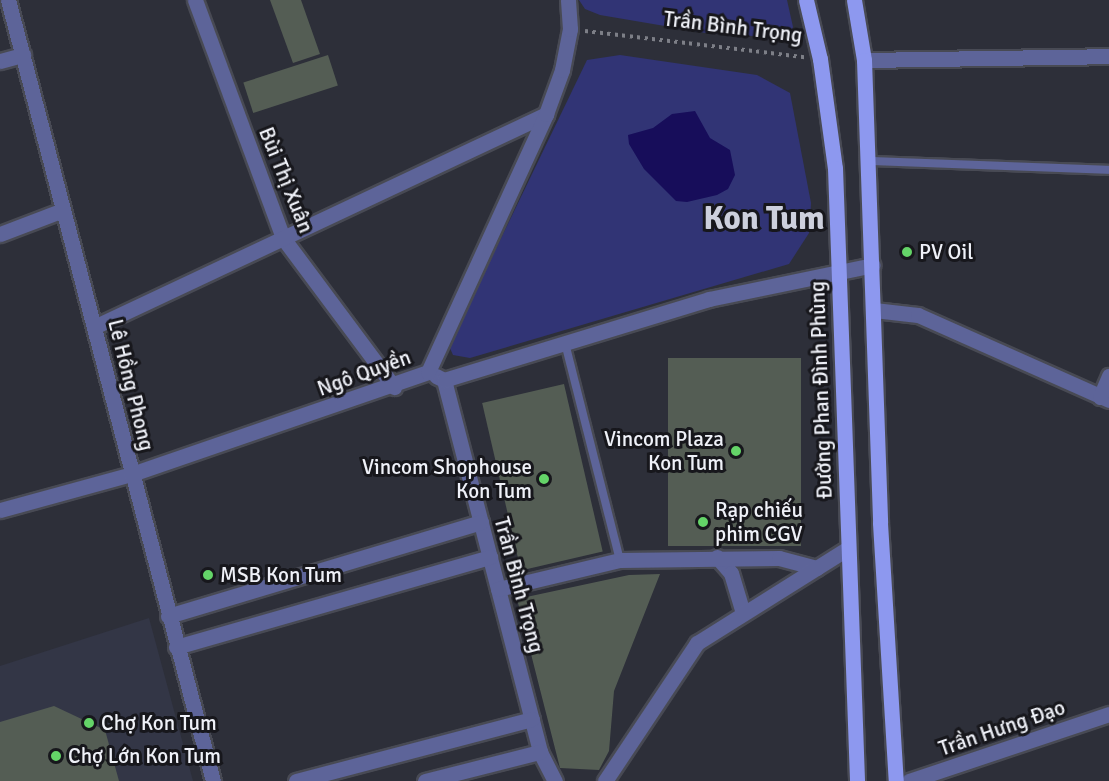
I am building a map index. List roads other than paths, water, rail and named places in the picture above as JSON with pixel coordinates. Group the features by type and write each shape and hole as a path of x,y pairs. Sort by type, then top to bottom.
{"main road":[{"name":"Đường Phan Đình Phùng","path":"806,0 820,59 835,168 847,549 858,781"},
{"path":"854,0 864,60 873,265 880,523 896,781"}],"street":[{"name":"Lê Hồng Phong","path":"8,0 213,781"},
{"name":"Bùi Thị Xuân","path":"195,0 283,238 394,387"},
{"name":"Ngô Quyền","path":"0,510 132,474 394,387 428,372 546,114 562,70 570,29 568,0"},
{"path":"0,61 23,55"},
{"path":"864,60 1109,56"},
{"path":"94,327 546,114"},
{"path":"0,234 63,210"},
{"path":"428,372 444,380 709,298 838,274 873,265"},
{"path":"874,310 918,315 1104,398 1109,376"},
{"name":"Trần Bình Trọng","path":"444,380 540,752 555,781"},
{"path":"168,616 481,522"},
{"path":"605,781 697,643 847,549"},
{"path":"176,646 490,557"},
{"path":"717,557 731,573 743,613"},
{"path":"498,589 620,560 779,558 817,568"},
{"name":"Trần Hưng Đạo","path":"909,781 1109,714"},
{"path":"296,781 532,719"},
{"path":"425,781 540,752"}],"lane":[{"path":"869,161 1109,170"},
{"path":"565,343 620,560"}],"place":[{"name":"PV Oil","path":"907,252"},
{"name":"Vincom Plaza Kon Tum","path":"736,451"},
{"name":"Vincom Shophouse Kon Tum","path":"544,479"},
{"name":"Rạp chiếu phim CGV","path":"703,522"},
{"name":"MSB Kon Tum","path":"208,575"},
{"name":"Chợ Kon Tum","path":"89,723"},
{"name":"Chợ Lớn Kon Tum","path":"56,756"}],"district":[{"name":"Kon Tum","path":"764,219"}]}
